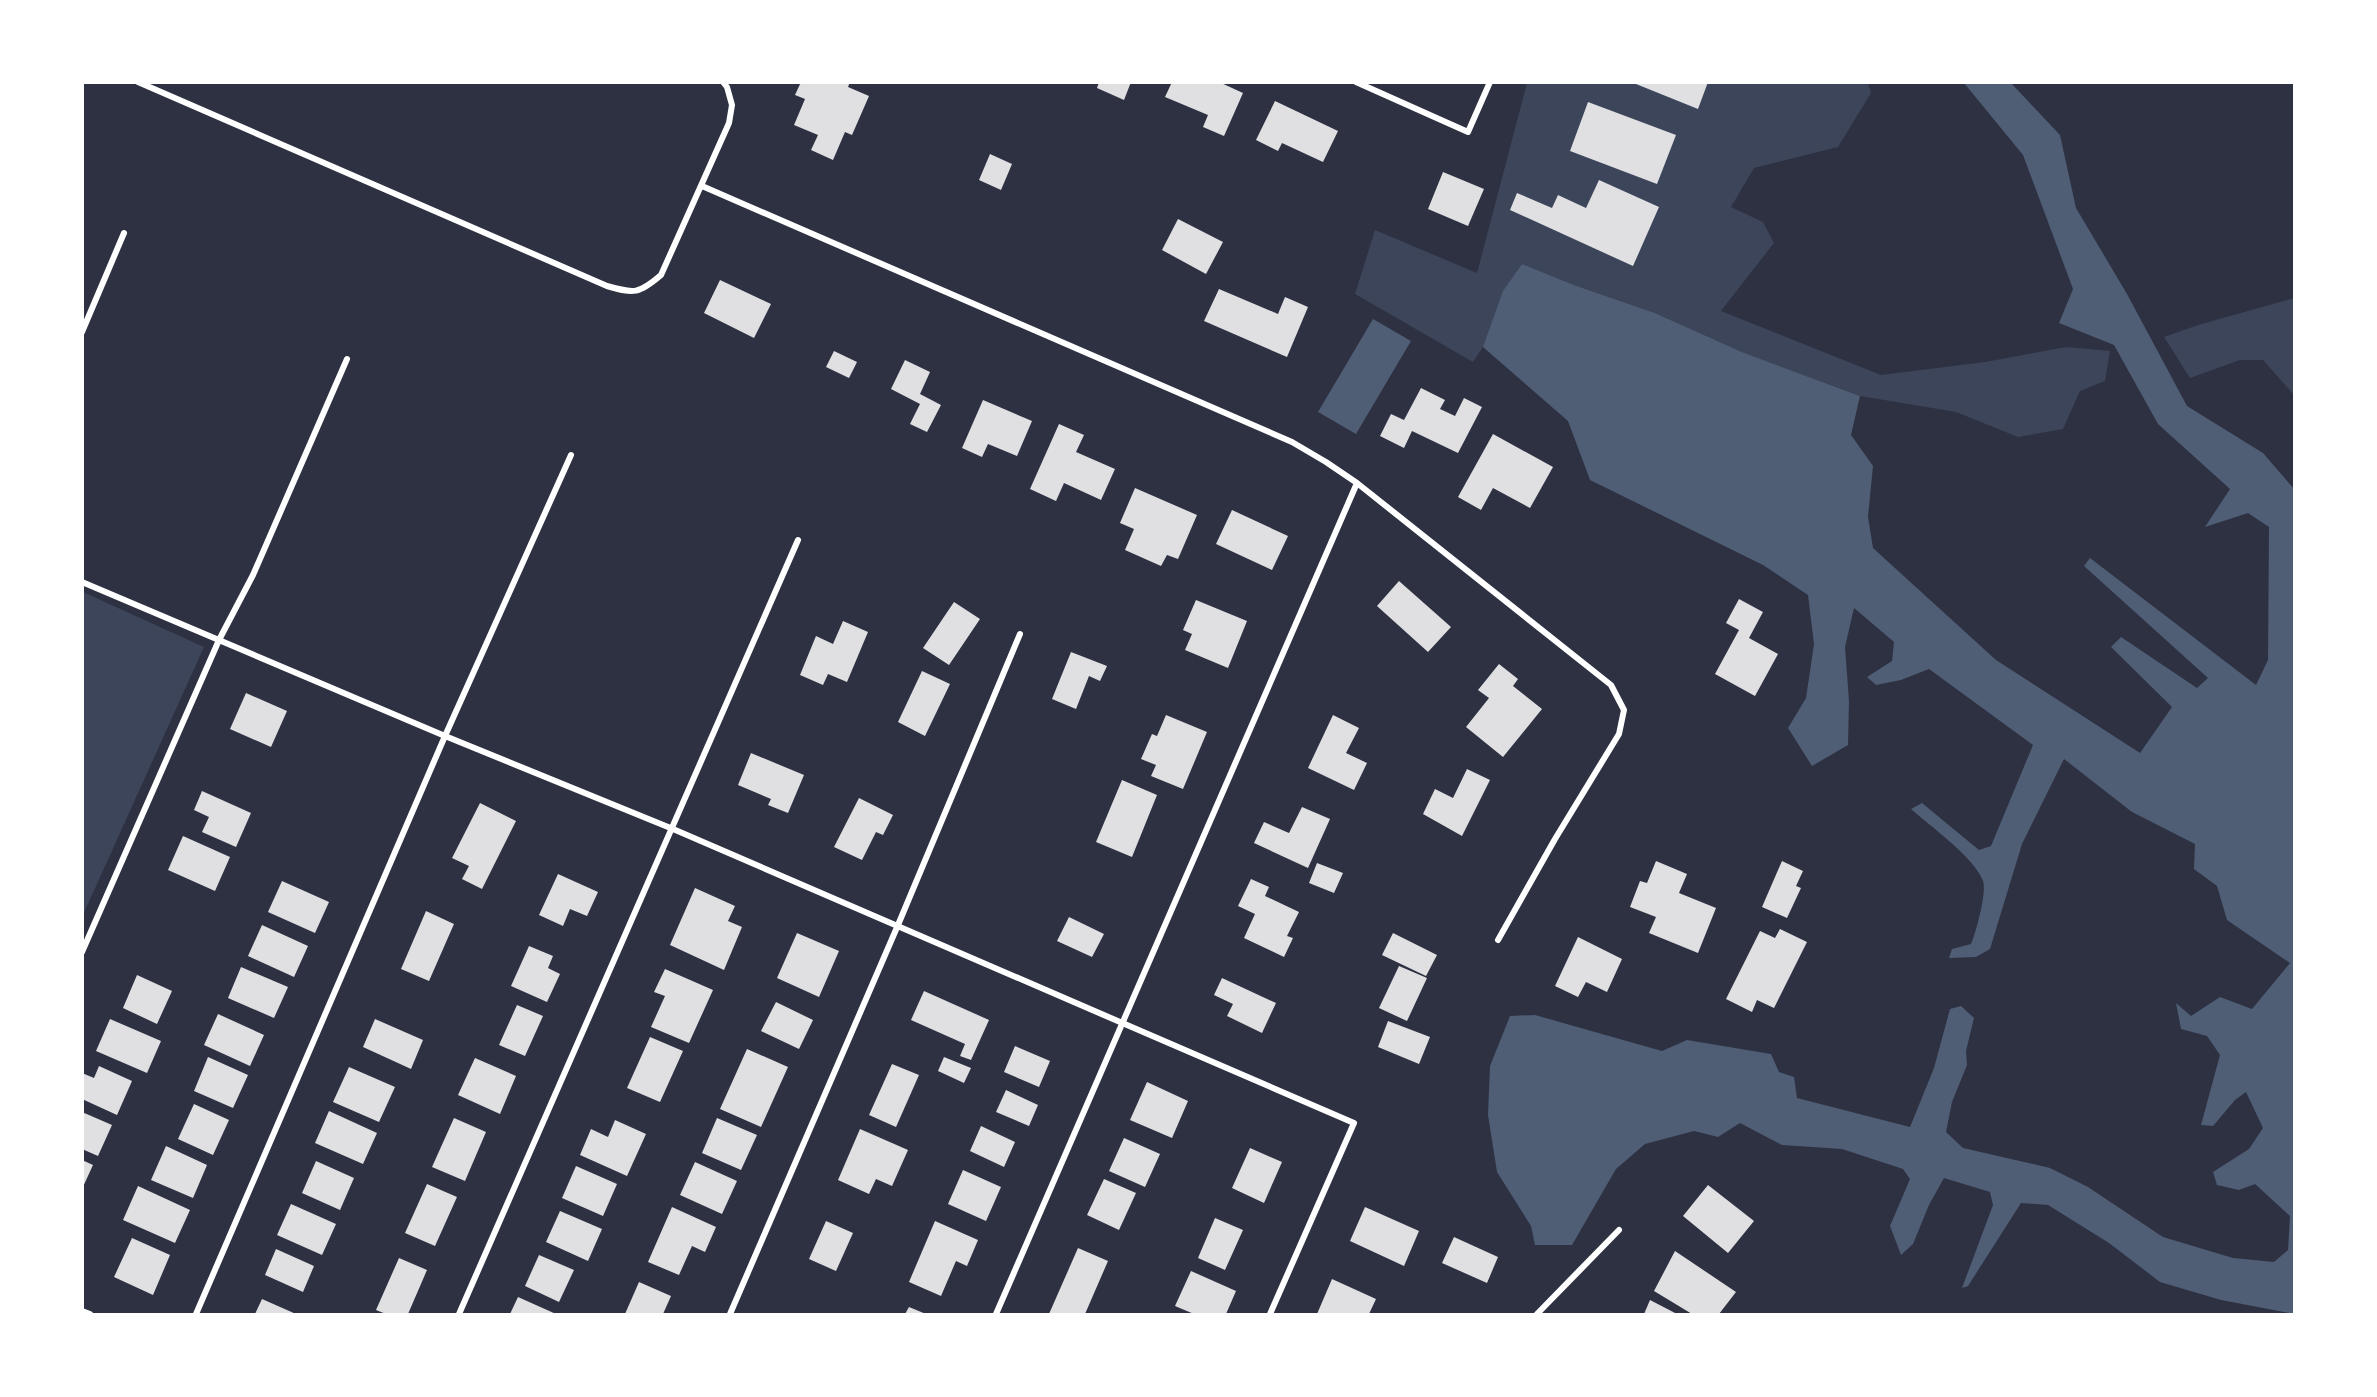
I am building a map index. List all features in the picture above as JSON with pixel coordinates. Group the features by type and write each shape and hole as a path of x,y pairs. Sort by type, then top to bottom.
{"street":[{"path":"138,82 608,286 631,293 649,285 661,274 702,186 729,123 732,105 727,87 723,82"},
{"path":"1356,82 1468,132 1490,82"},
{"path":"702,186 1292,442 1357,483 1611,684 1624,710 1619,734 1555,839 1498,940"},
{"path":"82,332 124,233"},
{"path":"82,952 219,640 253,575 347,359"},
{"path":"196,1314 445,736 571,455"},
{"path":"996,1314 1357,483"},
{"path":"459,1314 798,540"},
{"path":"82,582 445,736 673,829 1354,1123 1270,1314"},
{"path":"730,1314 898,925 1020,634"},
{"path":"1537,1314 1619,1230"},
{"path":"82,1311 90,1314"}],"shaded area":[{"path":"1527,83 1868,83 1871,93 1838,147 1754,168 1731,207 1763,222 1774,243 1721,311 1881,375 1985,362 2066,347 2110,351 2105,381 2080,391 2063,429 2018,437 1956,412 1860,396 1742,352 1655,313 1522,264 1483,347 1473,362 1355,294 1375,230 1477,273"},
{"path":"1964,83 2011,83 2060,135 2076,208 2127,294 2187,406 2263,453 2294,489 2294,1314 2221,1300 2160,1282 2109,1243 2048,1205 2021,1203 1968,1286 1962,1288 1993,1205 1990,1192 1944,1178 1929,1205 1913,1244 1901,1255 1890,1226 1910,1179 1903,1169 1842,1149 1782,1145 1740,1123 1718,1137 1694,1131 1645,1144 1616,1169 1572,1245 1535,1245 1531,1226 1497,1172 1488,1115 1490,1066 1510,1016 1535,1015 1662,1051 1687,1040 1771,1054 1779,1072 1794,1077 1797,1098 1910,1127 1934,1068 1950,1009 1961,1006 1974,1018 1966,1051 1967,1065 1952,1102 1946,1132 1963,1148 2050,1168 2088,1187 2163,1237 2233,1258 2274,1262 2288,1250 2290,1216 2255,1184 2239,1190 2217,1185 2213,1172 2249,1149 2263,1128 2246,1092 2235,1100 2213,1126 2201,1125 2220,1055 2207,1036 2181,1029 2176,1003 2191,1016 2220,997 2252,1009 2290,963 2227,920 2217,886 2194,869 2195,844 2132,812 2064,759 2022,844 1990,949 1976,957 1949,958 1952,949 1971,944 1982,903 1983,881 1971,862 1962,853 1911,809 1922,803 1979,850 1991,846 2033,745 1929,669 1901,680 1876,685 1867,677 1892,661 1894,642 1854,608 1845,647 1849,701 1848,745 1812,766 1788,728 1806,698 1814,644 1808,595 1763,565 1590,480 1568,421 1483,347 1503,291 1522,264 1655,313 1742,352 1860,396 1851,435 1873,466 1868,517 1873,548 1996,660 2140,753 2172,707 2111,647 2121,637 2197,688 2208,678 2084,566 2090,558 2256,685 2268,660 2269,527 2248,513 2205,527 2230,489 2158,424 2114,345 2059,323 2073,289 2023,155"},
{"path":"2294,298 2294,395 2263,360 2240,360 2190,378 2164,337 2198,325"},
{"path":"1373,319 1411,341 1356,434 1318,412"},
{"path":"83,592 204,647 83,915"}],"building":[{"path":"801,82 850,82 848,87 869,96 852,135 845,132 833,160 811,150 818,135 794,125 805,99 795,95"},
{"path":"1099,82 1131,82 1124,100 1097,88"},
{"path":"1172,82 1219,82 1243,93 1224,136 1203,127 1208,115 1165,97"},
{"path":"1631,82 1708,82 1698,109"},
{"path":"1275,101 1338,131 1323,162 1282,143 1278,151 1256,140"},
{"path":"1588,102 1676,135 1657,184 1570,151"},
{"path":"990,154 1012,164 1001,190 979,180"},
{"path":"1443,172 1484,189 1468,226 1428,209"},
{"path":"1599,180 1659,207 1633,266 1510,210 1517,193 1552,208 1558,195 1586,208"},
{"path":"1178,219 1223,242 1206,274 1162,250"},
{"path":"720,280 771,304 754,338 704,313"},
{"path":"1219,289 1278,314 1285,297 1308,307 1287,357 1204,321"},
{"path":"834,351 857,362 849,378 826,367"},
{"path":"905,360 930,372 920,394 941,405 927,432 910,424 920,404 891,389"},
{"path":"1421,388 1445,400 1440,409 1455,416 1464,398 1482,407 1458,453 1412,431 1404,448 1380,436 1391,414 1404,420"},
{"path":"983,400 1032,421 1017,456 988,444 982,457 962,448"},
{"path":"1059,424 1084,435 1076,452 1115,469 1101,500 1064,483 1056,501 1030,489"},
{"path":"1493,434 1553,467 1530,508 1493,488 1481,510 1458,497"},
{"path":"1135,488 1197,515 1178,559 1167,555 1161,566 1125,550 1134,529 1120,523"},
{"path":"1232,510 1288,536 1272,570 1216,544"},
{"path":"1399,581 1451,627 1428,652 1377,606"},
{"path":"1739,599 1763,612 1749,638 1778,654 1755,696 1715,674 1739,630 1726,623"},
{"path":"1196,600 1247,621 1228,668 1185,650 1192,634 1183,630"},
{"path":"954,602 980,619 949,665 923,648"},
{"path":"843,621 868,632 847,682 828,674 823,685 800,675 816,636 833,644"},
{"path":"1071,652 1107,666 1100,681 1089,676 1076,709 1052,699"},
{"path":"1499,664 1518,679 1513,686 1542,709 1503,757 1466,727 1489,698 1478,690"},
{"path":"922,671 950,684 925,736 898,722"},
{"path":"246,693 287,711 271,747 230,729"},
{"path":"1166,715 1207,732 1183,789 1151,776 1156,765 1141,759 1152,734 1157,736"},
{"path":"1333,715 1359,728 1346,753 1367,763 1354,790 1308,768"},
{"path":"751,753 804,775 788,813 768,805 771,799 738,785"},
{"path":"1467,769 1490,780 1462,836 1423,814 1435,789 1453,798"},
{"path":"1122,780 1157,795 1132,857 1096,842"},
{"path":"202,791 251,813 236,847 202,832 209,817 194,810"},
{"path":"859,798 893,815 883,835 876,832 862,860 834,847"},
{"path":"480,803 516,821 482,889 462,879 469,866 452,858"},
{"path":"1302,807 1330,819 1308,868 1254,843 1264,822 1289,833"},
{"path":"183,836 230,857 215,891 168,870"},
{"path":"1656,861 1687,874 1679,893 1716,908 1698,953 1649,933 1656,917 1630,907 1640,881 1647,883"},
{"path":"1782,861 1803,871 1796,886 1801,888 1787,918 1762,907"},
{"path":"1317,863 1343,873 1334,893 1309,883"},
{"path":"558,874 598,892 587,916 570,909 563,926 539,915"},
{"path":"1251,879 1269,887 1265,896 1299,912 1287,936 1293,938 1284,957 1244,938 1255,914 1238,906"},
{"path":"282,881 329,902 315,933 268,912"},
{"path":"695,888 735,906 728,921 742,927 724,970 670,945"},
{"path":"426,911 454,924 429,981 401,969"},
{"path":"1069,917 1104,934 1092,957 1057,941"},
{"path":"262,925 308,946 294,977 248,956"},
{"path":"1780,929 1807,942 1774,1008 1757,1000 1752,1012 1726,999 1760,931 1775,938"},
{"path":"797,933 839,951 819,997 777,978"},
{"path":"1393,933 1437,955 1426,976 1382,955"},
{"path":"1578,937 1622,959 1607,992 1586,982 1578,997 1555,986"},
{"path":"529,946 553,956 548,968 560,974 547,1002 511,986"},
{"path":"1399,966 1427,978 1407,1021 1379,1008"},
{"path":"241,967 288,987 274,1018 228,998"},
{"path":"665,969 713,990 689,1043 651,1027 665,996 654,992"},
{"path":"137,975 172,991 157,1024 123,1008"},
{"path":"1222,978 1276,1003 1262,1033 1227,1016 1233,1004 1214,995"},
{"path":"924,991 989,1020 971,1060 960,1056 965,1044 911,1020"},
{"path":"776,1002 813,1020 799,1049 761,1031"},
{"path":"517,1005 543,1016 525,1056 499,1045"},
{"path":"218,1014 264,1035 250,1066 204,1045"},
{"path":"110,1019 161,1041 147,1073 96,1051"},
{"path":"375,1019 423,1040 411,1069 363,1047"},
{"path":"1388,1021 1430,1037 1419,1064 1378,1047"},
{"path":"650,1037 683,1051 660,1102 627,1088"},
{"path":"1015,1046 1050,1061 1039,1087 1004,1072"},
{"path":"747,1049 788,1067 761,1127 720,1109"},
{"path":"208,1057 248,1075 233,1108 194,1091"},
{"path":"944,1057 971,1068 964,1083 938,1071"},
{"path":"475,1058 516,1076 500,1114 458,1095"},
{"path":"892,1064 919,1075 896,1127 869,1115"},
{"path":"99,1066 132,1081 117,1115 82,1099 82,1073 94,1078"},
{"path":"349,1067 395,1087 379,1122 333,1102"},
{"path":"1147,1082 1188,1101 1172,1138 1130,1120"},
{"path":"1006,1090 1038,1105 1029,1126 996,1112"},
{"path":"194,1104 229,1120 213,1155 178,1139"},
{"path":"329,1111 377,1133 363,1164 315,1143"},
{"path":"82,1112 112,1125 98,1156 82,1149"},
{"path":"454,1118 486,1132 465,1181 432,1167"},
{"path":"717,1118 757,1135 741,1170 702,1153"},
{"path":"615,1120 646,1134 627,1176 580,1155 591,1129 608,1137"},
{"path":"981,1126 1015,1142 1004,1167 970,1151"},
{"path":"860,1129 908,1150 892,1186 876,1179 869,1194 838,1180"},
{"path":"1124,1138 1160,1154 1145,1187 1109,1171"},
{"path":"166,1146 207,1165 193,1198 151,1180"},
{"path":"1250,1148 1282,1162 1264,1203 1232,1188"},
{"path":"82,1160 93,1165 82,1189"},
{"path":"316,1161 354,1178 340,1210 302,1193"},
{"path":"695,1162 737,1181 722,1214 680,1195"},
{"path":"576,1166 617,1184 603,1216 562,1198"},
{"path":"963,1170 1001,1187 986,1221 948,1204"},
{"path":"1104,1179 1136,1193 1119,1230 1087,1215"},
{"path":"427,1184 457,1197 435,1246 405,1233"},
{"path":"1708,1185 1754,1221 1728,1253 1683,1216"},
{"path":"138,1186 190,1210 175,1243 123,1220"},
{"path":"291,1204 336,1224 322,1255 277,1235"},
{"path":"672,1207 716,1227 705,1252 692,1246 679,1275 648,1262"},
{"path":"1365,1207 1419,1231 1404,1266 1350,1241"},
{"path":"560,1211 602,1229 588,1261 546,1242"},
{"path":"1215,1218 1243,1230 1225,1270 1198,1258"},
{"path":"826,1221 853,1233 836,1271 809,1259"},
{"path":"935,1221 978,1240 967,1266 956,1261 941,1296 909,1282"},
{"path":"1454,1237 1498,1257 1487,1283 1442,1263"},
{"path":"132,1238 170,1255 153,1295 114,1277"},
{"path":"1078,1248 1108,1261 1085,1314 1049,1314"},
{"path":"276,1249 314,1266 303,1292 265,1275"},
{"path":"1675,1251 1736,1292 1719,1314 1692,1314 1654,1291"},
{"path":"539,1255 574,1270 559,1302 525,1286"},
{"path":"399,1258 427,1270 408,1314 386,1314 376,1310"},
{"path":"1191,1271 1236,1291 1226,1314 1194,1314 1175,1306"},
{"path":"1332,1279 1376,1299 1369,1314 1317,1314"},
{"path":"639,1282 671,1296 663,1314 625,1314"},
{"path":"518,1297 556,1314 510,1314"},
{"path":"262,1299 296,1314 255,1314"},
{"path":"1650,1300 1677,1314 1644,1314"},
{"path":"909,1307 926,1314 905,1314"}]}
